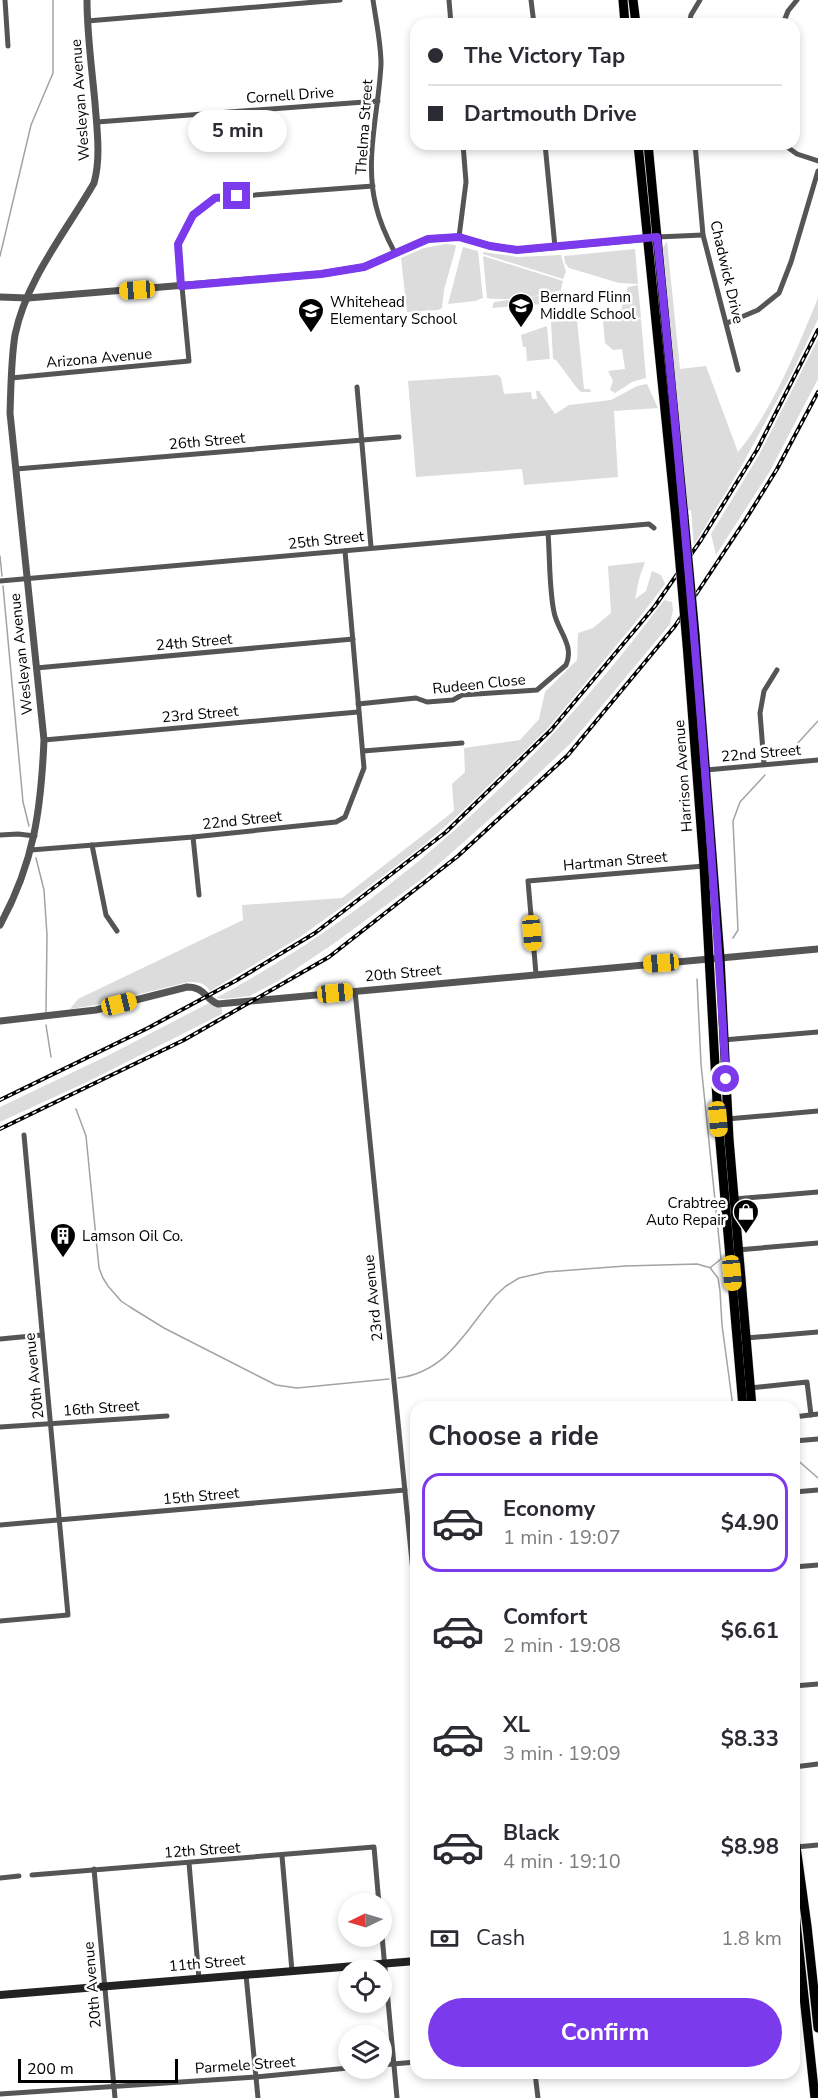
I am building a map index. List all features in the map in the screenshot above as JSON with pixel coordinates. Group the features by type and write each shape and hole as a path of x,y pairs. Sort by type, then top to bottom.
{"main road":[{"path":"623,0 624,18"},
{"path":"633,0 635,18"},
{"name":"Harrison Avenue","path":"639,150 653,238"},
{"name":"Harrison Avenue","path":"648,150 653,238 680,518 695,635 720,958 723,1119 734,1199 734,1251 746,1338 751,1401"},
{"name":"Harrison Avenue","path":"680,518 704,866 708,959 734,1251 743,1401"},
{"path":"800,1880 818,2028"},
{"path":"800,1927 818,1925"},
{"name":"11th Street","path":"392,1963 410,1962"},
{"name":"11th Street","path":"0,1995 338,1968"},
{"path":"800,1970 815,2098"}],"street":[{"path":"5,0 8,46"},
{"name":"Wesleyan Avenue","path":"0,925 22,880 35,836 42,783 44,740 10,413 11,378 16,333 28,298 40,273 94,183 98,168 97,122 87,0"},
{"path":"87,21 340,0"},
{"name":"Thelma Street","path":"373,0 381,61 372,159 373,186 375,205 394,253"},
{"path":"449,0 450,18"},
{"path":"531,0 533,18"},
{"path":"690,18 700,0"},
{"path":"785,18 797,0"},
{"name":"Cornell Drive","path":"97,122 378,101"},
{"path":"459,237 466,182 463,150"},
{"path":"546,150 555,247"},
{"name":"Chadwick Drive","path":"696,150 703,235 738,370"},
{"path":"791,150 818,161"},
{"path":"727,323 758,310 779,293 791,262 818,171"},
{"path":"181,286 178,244 193,215 215,198 373,186"},
{"path":"0,297 28,298 321,274 364,267 428,239 459,237 490,246 517,250 703,235"},
{"name":"Arizona Avenue","path":"11,378 189,361 181,286"},
{"path":"357,387 371,547"},
{"name":"26th Street","path":"16,469 399,437"},
{"name":"25th Street","path":"0,581 548,532 649,524 654,528"},
{"name":"Rudeen Close","path":"358,704 416,698 427,702 453,700 462,695 537,690 566,665 567,642 554,614 548,532"},
{"name":"22nd Street","path":"31,850 193,837 336,822 345,817 364,768 345,551"},
{"name":"24th Street","path":"36,668 353,639"},
{"path":"764,764 760,713 764,691 777,670"},
{"name":"23rd Street","path":"44,740 358,712"},
{"path":"363,752 462,742"},
{"name":"22nd Street","path":"706,770 818,760"},
{"path":"0,835 35,836"},
{"path":"193,837 199,895"},
{"path":"92,845 106,915 117,931"},
{"name":"Hartman Street","path":"536,974 528,881 704,866"},
{"name":"20th Street","path":"0,1021 96,1010 187,987 201,989 218,1004 818,949"},
{"name":"23rd Avenue","path":"356,991 410,1541"},
{"path":"723,1040 818,1032"},
{"path":"723,1119 818,1111"},
{"name":"20th Avenue","path":"0,1621 68,1615 24,1135"},
{"path":"734,1199 818,1192"},
{"path":"734,1251 818,1243"},
{"path":"746,1338 818,1332"},
{"path":"0,1338 42,1335"},
{"path":"750,1388 807,1382 811,1415"},
{"path":"800,1416 818,1414"},
{"name":"16th Street","path":"0,1427 167,1416"},
{"path":"800,1440 818,1439"},
{"name":"15th Street","path":"0,1525 405,1490"},
{"path":"800,1492 818,1490"},
{"path":"800,1566 818,1565"},
{"path":"800,1686 818,1684"},
{"path":"800,1766 818,1764"},
{"path":"800,1847 818,1845"},
{"name":"12th Street","path":"32,1875 374,1847 378,1893"},
{"path":"282,1856 292,1971"},
{"path":"189,1863 199,1979"},
{"name":"20th Avenue","path":"94,1869 115,2098"},
{"path":"0,1878 19,1876"},
{"path":"246,1975 258,2098"},
{"path":"389,2013 397,2098"},
{"path":"394,2064 410,2063"},
{"name":"Parmele Street","path":"0,2094 338,2069"},
{"path":"536,2079 538,2098"}],"shaded area":[{"path":"667,241 680,369 706,366 738,452 773,398 793,358 818,298 818,319 792,373 741,467 694,545 691,510 688,511 663,248"},
{"path":"446,244 456,247 444,290 442,308 407,312 401,258 424,248"},
{"path":"463,247 478,251 483,298 448,304"},
{"path":"635,249 638,284 619,283 569,268 565,263 564,256"},
{"path":"483,252 518,257 561,255 566,272 563,279 483,254"},
{"path":"483,256 563,281 561,290 525,297 487,298"},
{"path":"638,285 641,318 619,316 628,287"},
{"path":"558,293 566,299 565,302 492,308 494,302"},
{"path":"609,315 624,319 641,319 646,378 632,382 615,393 610,390 613,381 608,371 625,369 622,349 613,350 605,343 603,321"},
{"path":"577,320 584,389 590,389 591,392 581,392 553,359 551,322"},
{"path":"547,326 550,359 527,361 526,347 523,347 521,335"},
{"path":"818,339 818,379 770,471 716,555 711,534 759,455"},
{"path":"498,375 501,378 504,394 531,392 532,399 537,399 536,391 539,391 555,414 569,405 611,400 637,386 647,384 658,408 614,411 618,477 524,485 522,469 416,477 408,381"},
{"path":"645,562 635,599 646,591 652,571 661,575 665,584 643,613 548,728 425,844 300,937 210,991 200,983 188,982 96,1005 70,1009 78,999 243,920 242,905 342,898 454,811 452,784 465,772 464,748 520,740 539,719 545,692 577,660 578,633 593,628 611,613 608,566"},
{"path":"664,600 672,602 670,624 571,743 501,809 423,878 278,981 250,996 216,998 281,960 344,918 404,873 462,824 517,772 569,717"},
{"path":"209,1003 222,1008 222,1014 87,1082 0,1122 0,1107 109,1055"}],"waterway":[{"path":"0,256 31,125 53,73 53,0"},
{"path":"0,556 2,576"},
{"path":"3,586 23,802 29,826"},
{"path":"786,756 818,721"},
{"path":"733,938 738,930 733,821 740,802 765,775"},
{"path":"36,858 44,890 47,935 46,1012"},
{"path":"697,979 701,1064 721,1259 711,1267"},
{"path":"46,1025 51,1057"},
{"path":"76,1109 86,1136 99,1268 108,1286 121,1301 164,1328 276,1385 297,1388 389,1379"},
{"path":"398,1378 415,1374 443,1358 465,1335 496,1295 519,1278 546,1272 625,1266 697,1264 711,1268"},
{"path":"711,1269 718,1278 732,1401"},
{"path":"800,1462 818,1478"}],"railway":[{"path":"0,1100 148,1028 237,980 315,933 446,832 551,730 655,606 701,540 757,450 818,330"},
{"path":"0,1129 184,1040 329,957 458,856 568,755 675,626 777,469 818,392"}],"place":[{"name":"Bernard Flinn Middle School","path":"521,329"},
{"name":"Whitehead Elementary School","path":"311,334"},
{"name":"Crabtree Auto Repair","path":"746,1235"},
{"name":"Lamson Oil Co.","path":"63,1259"}],"route":[{"path":"237,196 215,198 193,215 178,244 181,286 321,274 364,267 428,239 459,237 490,246 517,250 657,237 695,635 720,958 726,1079"}]}
